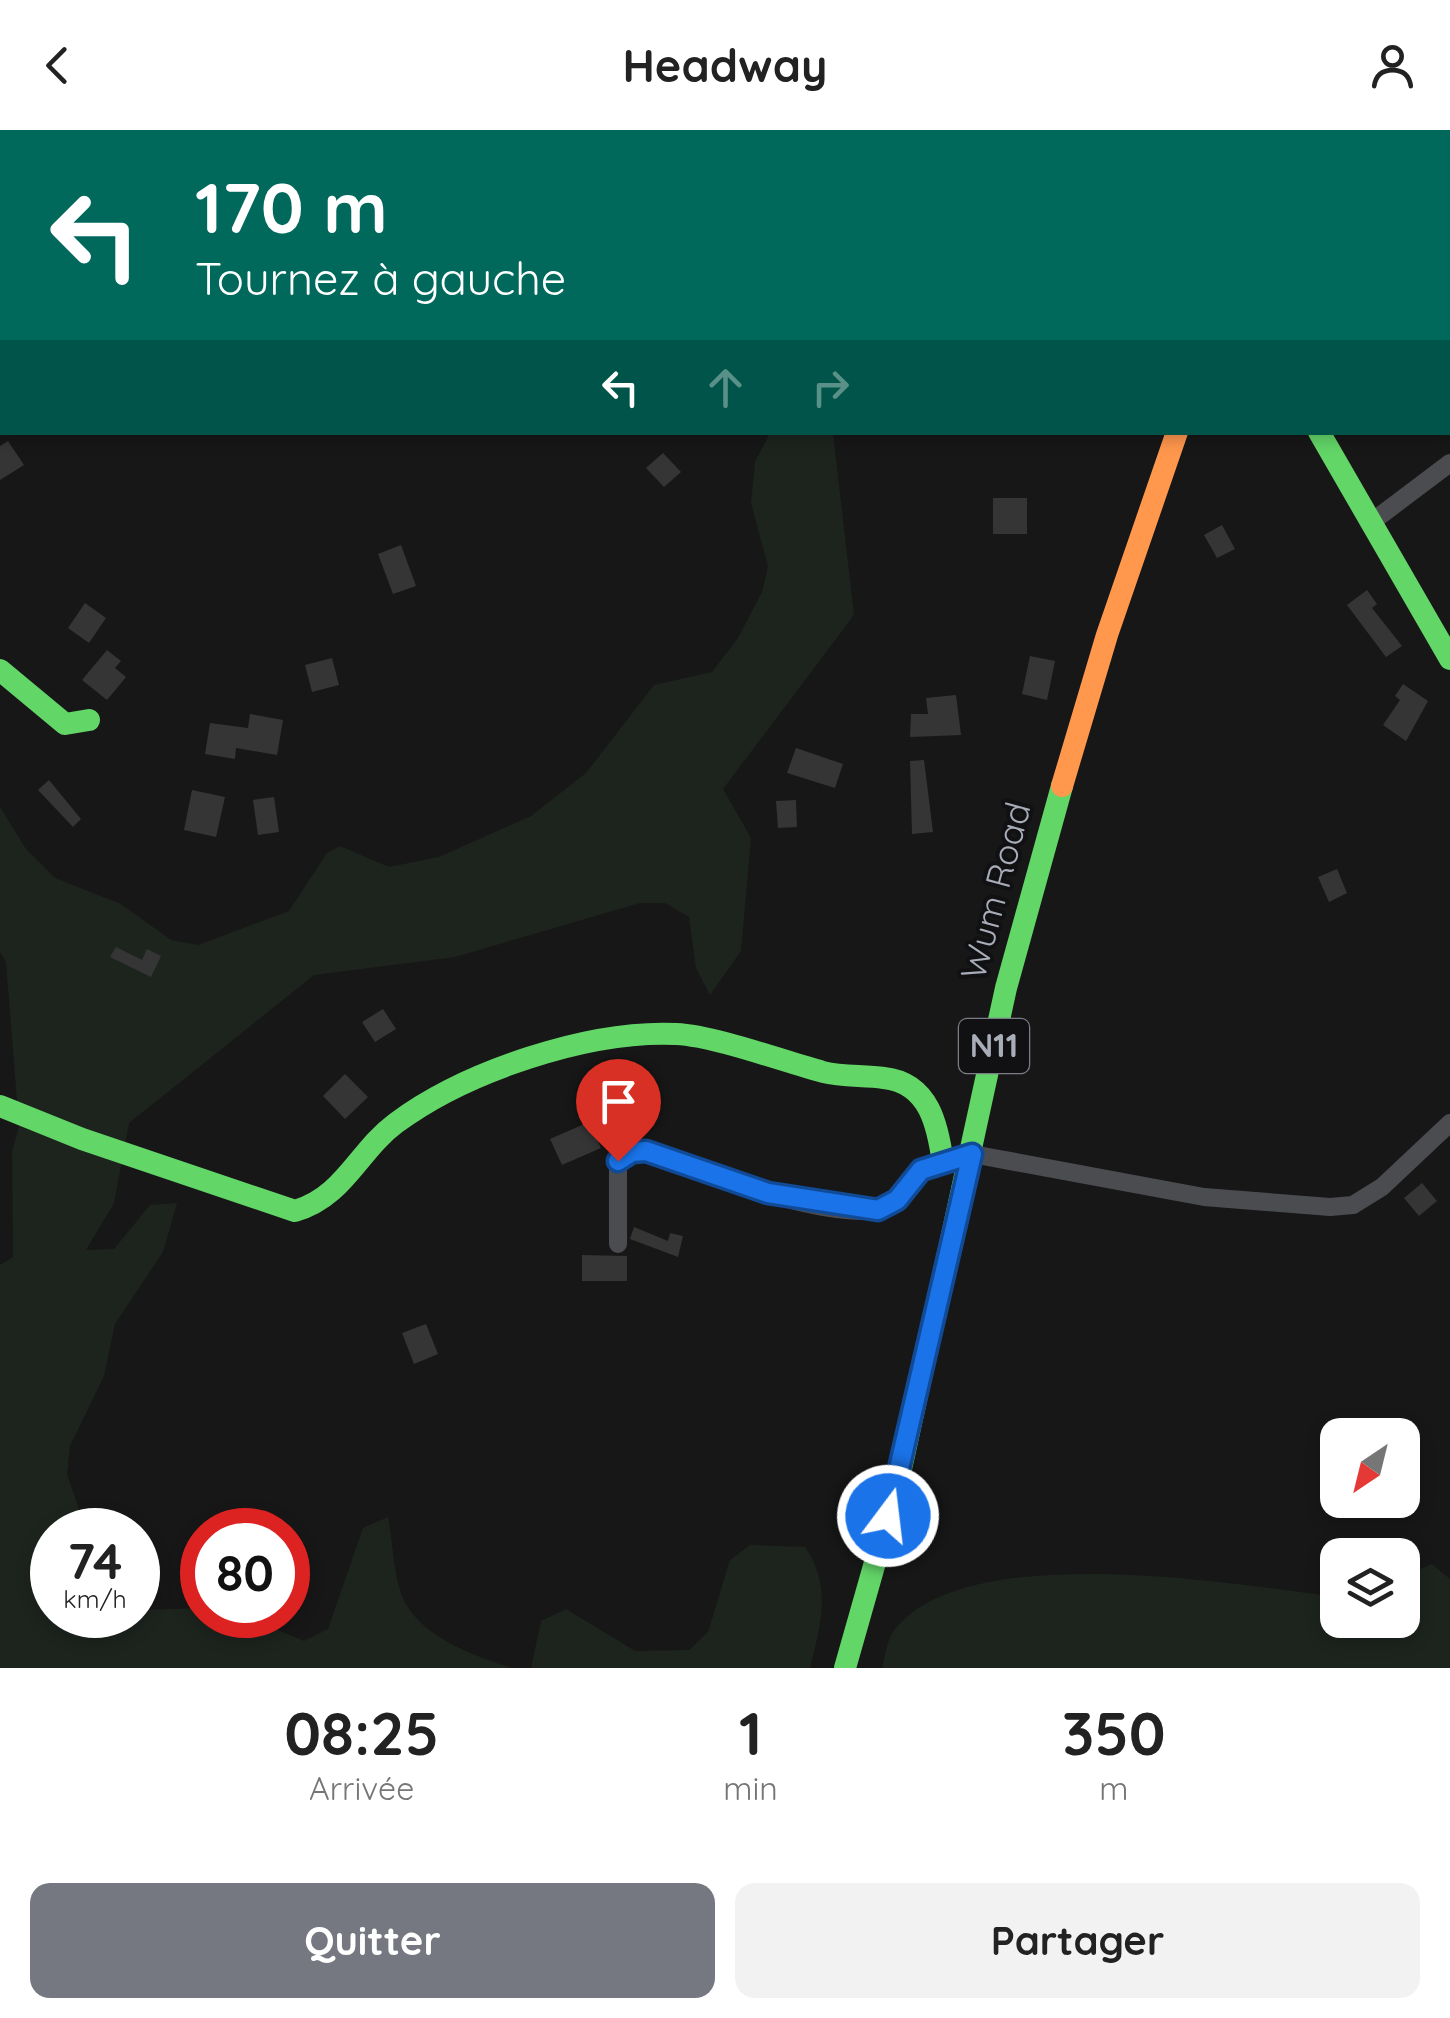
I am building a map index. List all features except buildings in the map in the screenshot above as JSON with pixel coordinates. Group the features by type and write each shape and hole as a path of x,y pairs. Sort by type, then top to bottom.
{"main road":[{"name":"Wum Road","path":"845,1668 899,1478 1006,988 1054,806 1106,635 1176,435"},
{"path":"1320,435 1450,658"},
{"path":"0,670 38,706 65,724 88,720"},
{"path":"0,1106 295,1211 324,1202 383,1133 450,1092 563,1050 678,1034 834,1076 889,1078 907,1086 936,1115 943,1163"}],"street":[{"path":"1372,521 1450,463"},
{"path":"618,1244 618,1161 632,1152 646,1151 786,1197 878,1210 897,1200 921,1170 972,1154 1204,1197 1330,1207 1353,1205 1382,1187 1450,1122"}],"shaded area":[{"path":"769,435 833,435 854,615 723,789 751,838 741,951 710,995 696,968 689,917 665,903 640,903 455,957 314,975 129,1123 114,1203 86,1250 114,1249 150,1205 177,1203 163,1252 115,1324 104,1376 70,1446 67,1474 79,1508 30,1508 30,1638 160,1638 160,1609 180,1609 180,1638 304,1641 328,1629 363,1528 388,1517 397,1577 410,1610 449,1643 512,1668 0,1668 0,1265 13,1257 12,1152 19,1126 6,962 0,952 0,807 26,849 55,878 121,904 171,940 198,945 289,911 327,853 340,846 389,867 439,857 531,816 586,773 654,685 712,672 738,638 762,592 768,566 751,503 755,462"},
{"path":"750,1545 805,1547 813,1562 819,1576 822,1606 810,1668 531,1668 541,1621 566,1609 635,1651 689,1650 708,1632 730,1560"},
{"path":"1432,1564 1450,1579 1450,1668 882,1668 893,1632 928,1603 977,1585 1037,1576 1170,1577 1320,1595 1320,1638 1420,1638 1420,1569"}],"traffic: fast":[{"path":"1321,435 1450,659"},
{"path":"0,670 65,724 89,720"},
{"path":"845,1668 899,1478 1006,988 1062,786"},
{"path":"0,1106 82,1139 295,1211 326,1195 396,1123 457,1087 530,1057 568,1047 605,1039 676,1034 729,1044 823,1072 900,1082 912,1088 929,1109 943,1163"}],"traffic: slow":[{"path":"1062,786 1107,635 1176,435"}],"route":[{"path":"618,1161 632,1152 646,1151 768,1193 878,1210 897,1200 921,1170 972,1154 888,1516"}]}
